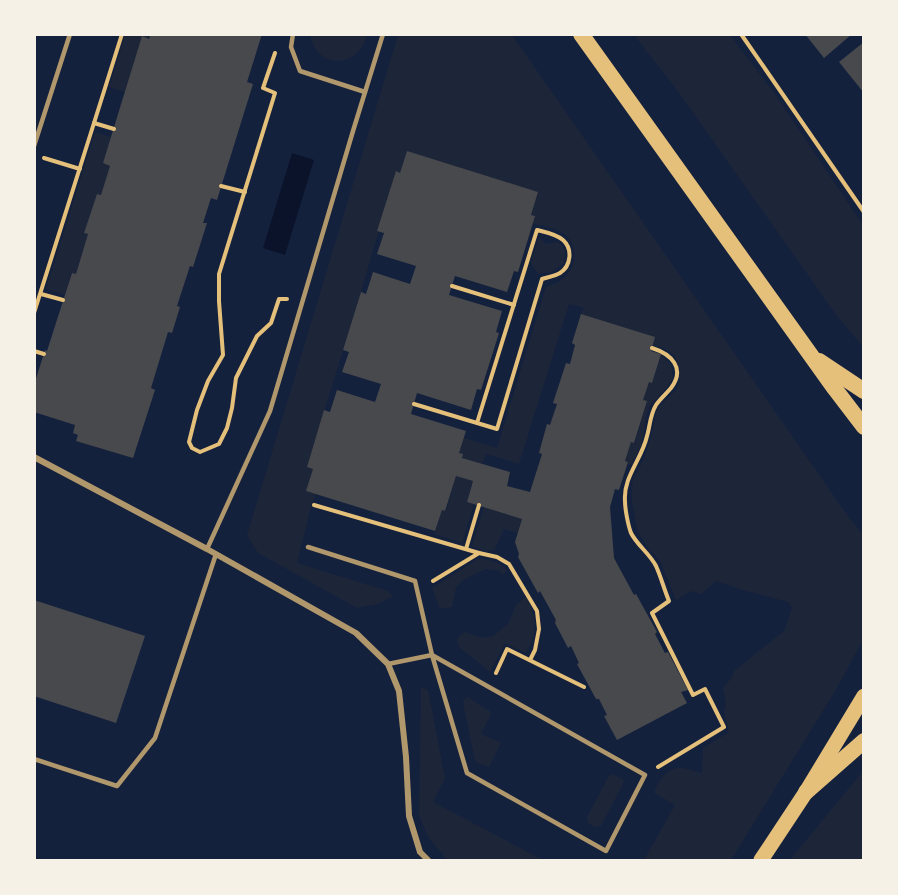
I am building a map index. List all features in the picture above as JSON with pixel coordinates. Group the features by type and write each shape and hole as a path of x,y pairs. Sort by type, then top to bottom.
{"highway":[{"path":"581,34 864,427"},
{"path":"810,355 864,390"},
{"path":"806,792 864,741"}],"main road":[{"path":"761,861 864,696"}],"street":[{"path":"34,457 207,549 356,633 388,664 399,691 409,816 420,852 428,861"}],"lane":[{"path":"34,146 70,34"},
{"path":"293,34 291,47 300,71 365,92"},
{"path":"207,549 270,411 383,34"},
{"path":"308,547 415,581 432,655 467,773 606,851 645,776 432,655 388,664"},
{"path":"34,759 117,786 155,738 216,554"}],"path":[{"path":"34,313 122,34"},
{"path":"741,34 864,212"},
{"path":"291,47 275,51 263,88 275,93 219,274 223,355 207,381 197,410 189,442 192,448 200,452 219,444 230,418 236,378 257,336 271,323 279,299 302,302"},
{"path":"94,123 114,129"},
{"path":"34,155 80,170"},
{"path":"221,186 244,192"},
{"path":"414,404 477,423 497,429 542,279 561,272 568,264 569,248 557,236 537,230 477,423"},
{"path":"452,286 514,305"},
{"path":"40,294 63,300"},
{"path":"645,776 724,727 705,689 693,694 652,613 669,601 655,565 632,533 625,500 630,475 640,458 647,438 651,415 676,377 676,367 672,359 663,352 651,348"},
{"path":"34,351 44,354"},
{"path":"314,505 497,557 509,564 537,611 539,629 535,650 530,660"},
{"path":"466,549 479,505"},
{"path":"417,591 479,553"},
{"path":"489,687 507,649 584,687"}],"shaded area":[{"path":"310,34 367,35 355,55 337,61 320,54"},
{"path":"125,35 151,35 149,39 142,37 125,92 109,87"},
{"path":"398,35 512,35 850,519 863,534 863,640 837,688 731,860 644,860 675,805 654,793 662,777 673,769 683,768 702,773 703,748 729,732 724,712 726,704 723,688 734,671 784,631 792,608 788,602 716,581 701,594 691,591 676,600 660,561 638,532 632,502 633,479 644,459 656,413 677,389 680,369 674,355 664,348 652,345 654,337 581,314 584,308 569,304 519,464 486,454 482,464 462,458 463,454 459,453 464,438 497,448 546,287 563,279 574,261 573,247 566,235 532,223 534,216 531,215 538,192 407,152 400,173 396,172 307,467 313,469 316,494 297,563 388,591 393,596 378,604 357,608 258,553 247,535"},
{"path":"634,35 730,35 772,90 863,225 863,347 837,316 677,90"},
{"path":"95,132 111,137 103,163 110,166 101,195 97,194 84,233 88,234 76,274 71,273 65,295 46,289"},
{"path":"292,153 314,160 285,255 263,248"},
{"path":"539,237 546,244 557,242 562,245 565,252 564,263 552,272 539,274 531,262"},
{"path":"661,354 671,365 673,378 649,407 642,444 631,465 627,464 628,462 625,461 631,442 635,443 647,402 643,400 649,382 652,383"},
{"path":"456,476 473,481 467,502 474,504 462,543 434,534 442,510 446,511"},
{"path":"484,507 522,519 517,533 504,529 494,551 481,550 472,546"},
{"path":"478,559 498,563 507,571 502,575 500,571 486,569 465,579 456,587 452,607 440,609 432,588"},
{"path":"526,597 535,625 533,639 526,653 505,643 490,672 459,647 457,640 465,632 481,638 493,636 508,624 516,605"},
{"path":"421,687 428,690 445,778 433,802 543,860 447,860 428,837 419,815"},
{"path":"467,697 490,711 491,714 481,734 501,743 489,767 475,760 463,703"},
{"path":"863,771 863,860 790,860"},
{"path":"613,774 624,780 622,786 601,826 595,827 588,823 587,817 609,776"}],"building":[{"path":"151,34 262,34 247,82 253,84 217,200 211,198 203,223 207,223 177,306 180,307 172,333 168,332 151,388 155,390 133,458 76,441 78,435 73,433 75,425 34,412 34,385 72,273 76,274 88,234 84,233 97,194 101,195 110,166 103,163 142,36 149,39"},
{"path":"805,34 852,34 824,58"},
{"path":"864,42 864,93 839,62"},
{"path":"407,151 538,192 531,215 535,216 518,272 514,271 507,292 455,276 449,295 502,311 496,332 499,333 481,390 477,389 471,410 417,393 411,414 466,431 459,453 463,454 462,458 510,472 507,486 530,492 542,454 539,453 547,424 550,425 557,404 553,403 566,363 570,364 575,345 572,343 581,314 655,337 651,351 661,354 652,383 649,382 643,400 647,401 634,443 631,442 625,461 628,462 619,490 615,489 610,507 614,558 657,632 655,634 665,653 668,652 688,690 681,692 687,703 617,740 604,716 607,715 599,699 596,699 577,664 579,663 571,646 568,648 555,623 556,620 518,557 515,542 522,519 467,502 473,481 456,476 445,511 442,510 435,531 306,491 313,469 307,467 324,410 330,412 337,390 375,402 381,384 342,372 349,352 343,350 361,292 366,294 373,272 410,284 416,266 377,254 384,233 377,231 396,171 400,173"},
{"path":"34,600 145,636 116,723 34,696"}]}
